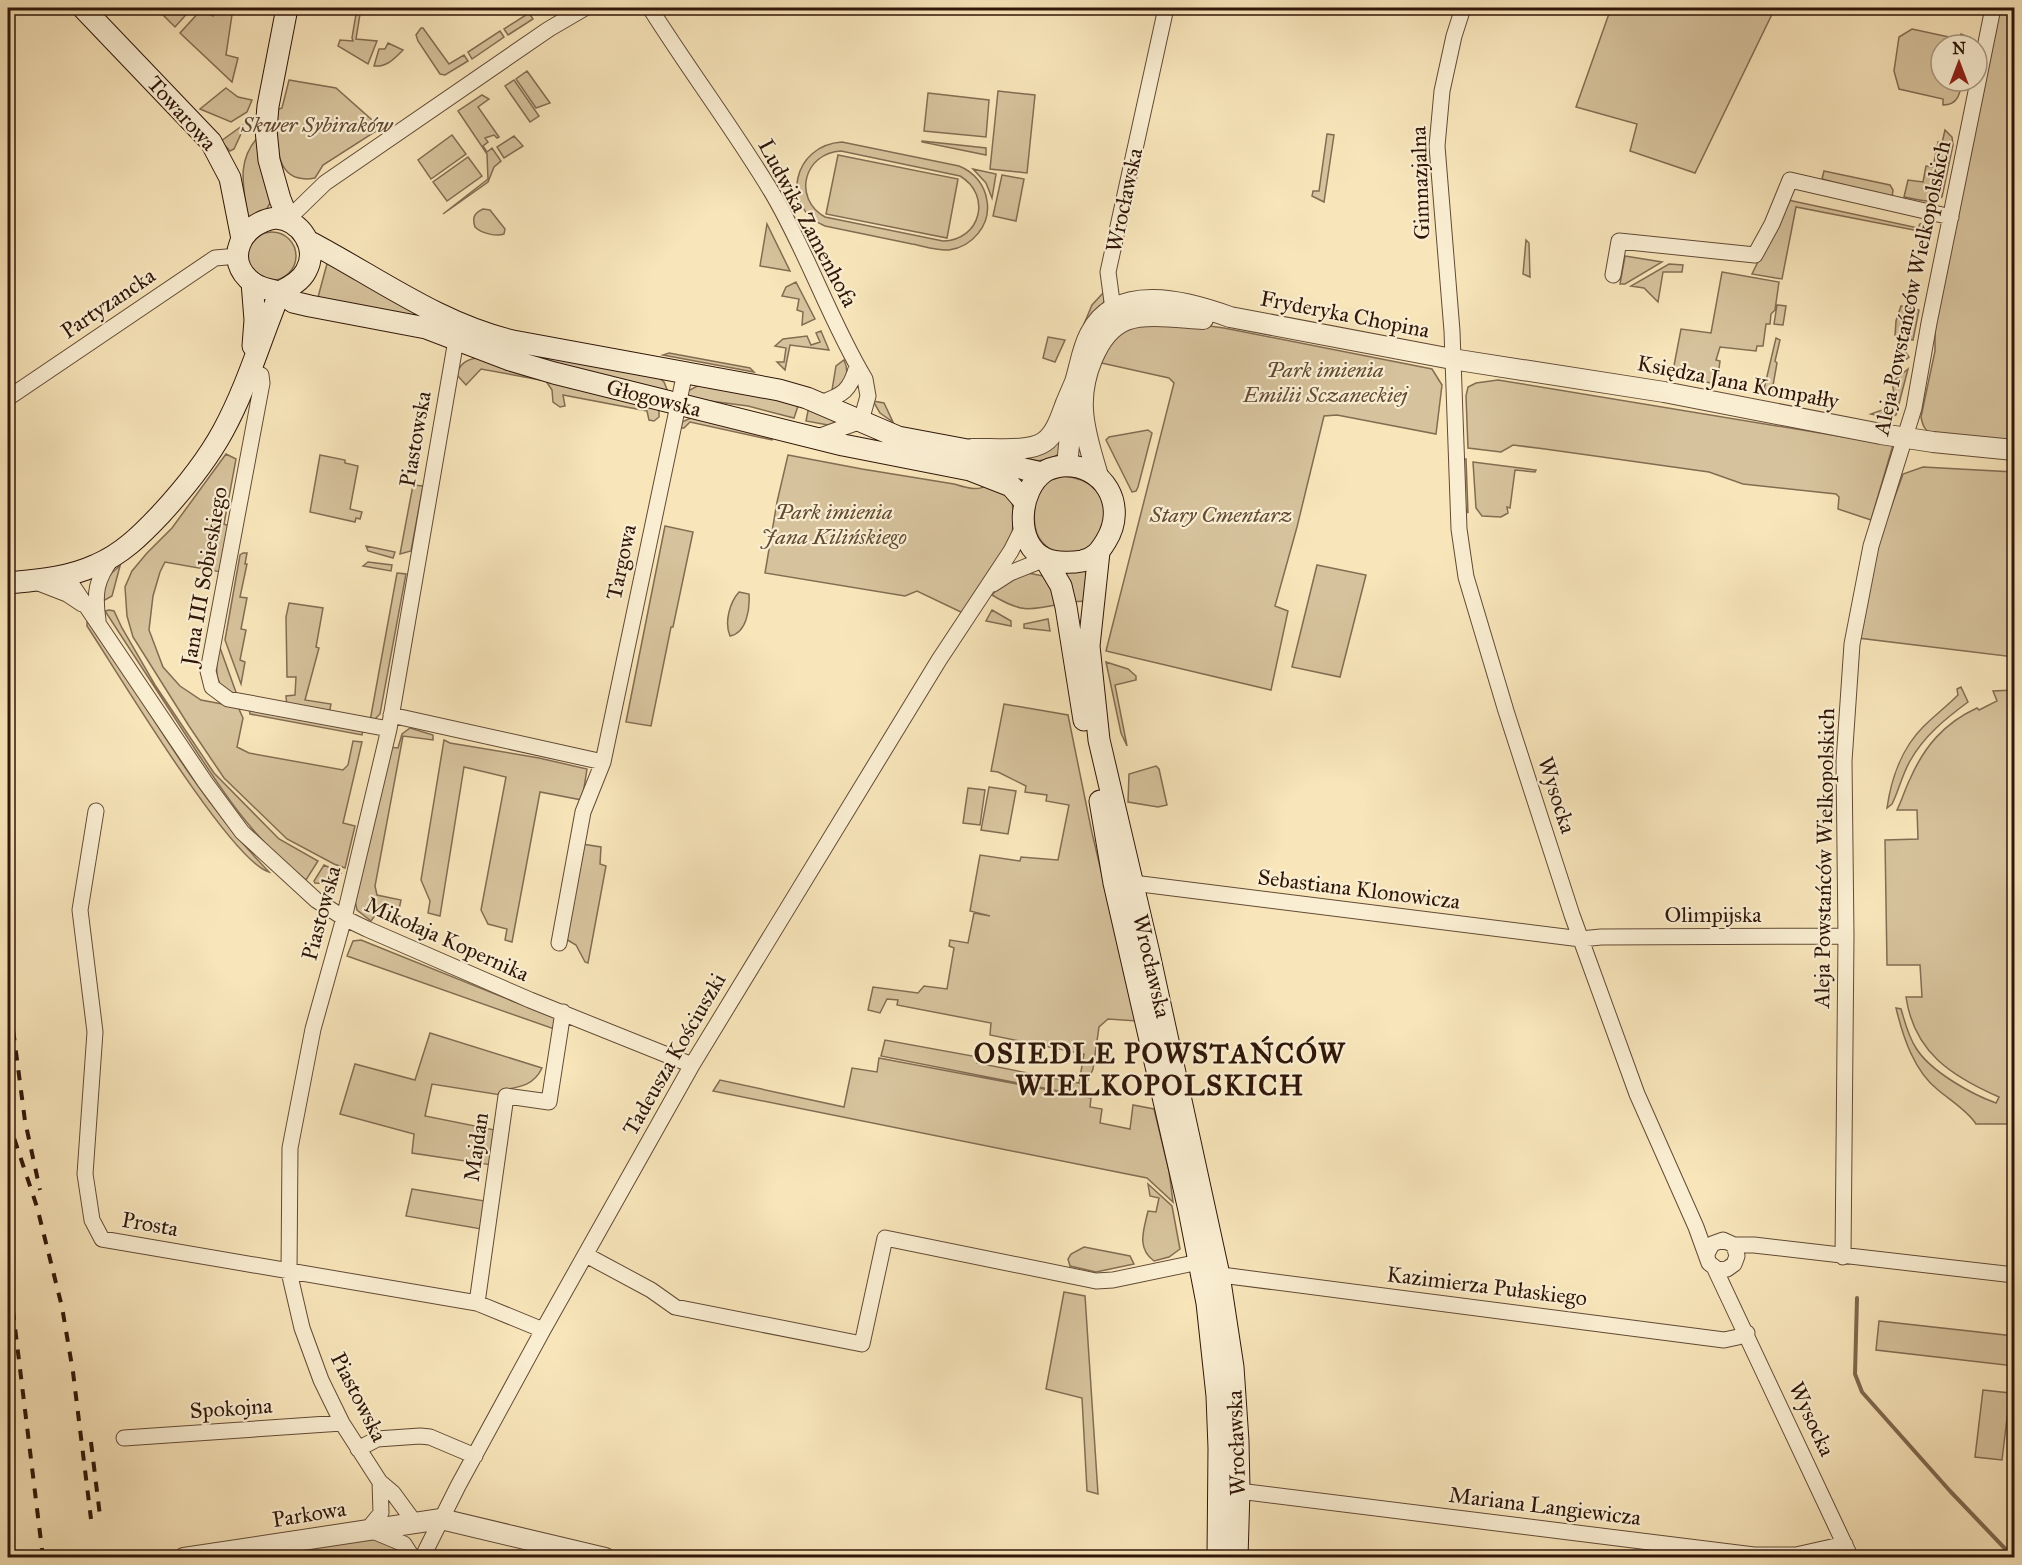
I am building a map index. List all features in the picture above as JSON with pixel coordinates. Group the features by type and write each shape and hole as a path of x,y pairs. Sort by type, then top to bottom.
{"main road":[{"name":"Towarowa","path":"83,8 211,142 230,178 240,248"},
{"path":"8,583 66,576 94,567 139,537 189,482 222,433 249,374 280,292 299,281 306,272 310,262 308,241 303,232 288,219 269,160 266,130 268,106 287,8"},
{"path":"280,292 260,287 252,282 240,266 240,248 255,224 265,219 288,219"},
{"name":"Głogowska","path":"308,241 425,306 484,334 779,390 820,403 910,440 964,449 1042,473"},
{"path":"249,374 255,320 252,282"},
{"name":"Głogowska","path":"280,292 298,303 419,327 510,360 678,404 867,450 970,470 1011,486 1025,502"},
{"path":"1067,465 1081,468 1098,476 1110,491 1115,510 1112,530 1099,552 1081,561 1045,559 1030,544 1024,525 1025,502 1031,489 1042,473 1067,465"},
{"name":"Wrocławska","path":"1099,552 1089,646 1103,762 1133,883 1200,1180 1220,1275 1233,1367 1229,1490 1218,1557"},
{"name":"Wrocławska","path":"1045,559 1061,586 1066,607 1080,702 1114,883 1207,1303 1236,1557"}],"street":[{"path":"562,21 576,8"},
{"path":"288,219 325,183 562,21 585,8"},
{"name":"Ludwika Zamenhofa","path":"641,8 673,45"},
{"name":"Ludwika Zamenhofa","path":"650,8 772,193 865,379 868,396 861,421"},
{"name":"Wrocławska","path":"1120,314 1108,272 1166,8"},
{"name":"Gimnazjalna","path":"1452,359 1437,146 1442,91 1454,36 1463,8"},
{"name":"Aleja Powstańców Wielkopolskich","path":"1844,1257 1846,936 1844,761 1852,645 1871,546 1914,408 1993,8"},
{"path":"1613,275 1619,241 1755,255 1772,224 1790,180 1951,218"},
{"name":"Partyzancka","path":"8,398 215,258 240,248"},
{"name":"Fryderyka Chopina","path":"1120,314 1129,302 1149,300 1197,307 1230,317 1452,359"},
{"path":"964,449 1029,448 1044,442 1057,425 1075,382 1085,344 1091,331 1120,314"},
{"path":"1098,476 1084,420 1082,400 1094,353 1120,314"},
{"name":"Piastowska","path":"415,1522 393,1493 380,1482 342,1423 321,1380 302,1328 289,1272 290,1148 313,1029 344,918 390,722 456,340"},
{"name":"Księdza Jana Kompałły","path":"1452,359 1664,392 1905,437 2014,450"},
{"name":"Wysocka","path":"1452,359 1458,523 1466,577 1506,711 1581,939 1637,1094 1707,1254"},
{"path":"820,403 843,393 854,379 857,366"},
{"name":"Targowa","path":"559,943 583,812 603,762 685,372"},
{"name":"Jana III Sobieskiego","path":"249,374 261,375 262,383 208,671 212,687 228,699 366,724 390,722"},
{"path":"1067,465 1075,382"},
{"path":"814,438 861,421"},
{"name":"Tadeusza Kościuszki","path":"422,1557 543,1330 692,1065 939,660 1011,550 1024,525"},
{"path":"98,623 96,594 98,581 112,557"},
{"name":"Tadeusza Kościuszki","path":"988,587 1010,573 1045,559"},
{"name":"Mikołaja Kopernika","path":"66,576 205,782 242,832 316,900 344,918 530,1000 692,1065"},
{"name":"Mikołaja Kopernika","path":"30,581 47,585 67,594 88,608"},
{"path":"390,722 603,762"},
{"name":"Prosta","path":"96,811 80,910 95,1032 85,1174 92,1220 102,1239 477,1303 543,1330"},
{"name":"Sebastiana Klonowicza","path":"1133,883 1581,939"},
{"name":"Olimpijska","path":"1581,939 1846,936"},
{"name":"Majdan","path":"477,1303 506,1096 549,1102 563,1012"},
{"path":"1696,1227 1717,1241"},
{"path":"586,1255 651,1290 675,1306 862,1344 885,1238 1096,1281 1113,1280 1199,1262 1220,1275"},
{"path":"1807,1253 1760,1254 1727,1266 1709,1263 1707,1254 1710,1246 1717,1241 1726,1240 1734,1245 1754,1245 1807,1253 2014,1275"},
{"path":"1727,1266 1737,1253 1734,1245"},
{"name":"Wysocka","path":"1727,1266 1730,1300 1848,1551"},
{"name":"Kazimierza Pułaskiego","path":"1220,1275 1724,1340 1747,1333"},
{"name":"Spokojna","path":"124,1438 342,1423"},
{"path":"358,1449 377,1439 420,1436 430,1437 474,1456"},
{"path":"380,1482 381,1512 368,1529 404,1544 413,1557"},
{"name":"Mariana Langiewicza","path":"1229,1490 1754,1556 1848,1551"},
{"name":"Parkowa","path":"184,1557 441,1519 605,1557"}],"green space":[{"path":"156,8 192,8 175,27"},
{"path":"217,8 233,8 226,55 238,58 232,82 180,33 201,10 213,16"},
{"path":"357,8 361,8 356,39 377,41 368,64 338,46 340,40 353,41"},
{"path":"1611,8 1775,8 1695,173 1630,151 1637,124 1576,107"},
{"path":"2000,8 2014,8 2014,443 1934,434 1925,428 1921,417 1935,351 1935,324 1983,93 1989,93 1989,61"},
{"path":"529,13 533,19 508,35 504,29"},
{"path":"421,28 449,64 464,55 468,61 445,75 440,74 418,41 416,35"},
{"path":"1912,29 1930,33 1929,93 1959,93 1955,101 1943,105 1943,99 1899,89 1894,71 1899,37"},
{"path":"500,31 504,37 472,59 468,52"},
{"path":"388,43 403,50 387,64 374,66 379,49 385,49"},
{"path":"527,71 550,103 536,108 516,79"},
{"name":"Skwer Sybiraków","path":"289,80 336,88 381,128 323,165 315,178 301,179 291,175 284,168 280,158 276,122 276,110 282,108"},
{"path":"514,80 539,116 530,122 505,86"},
{"path":"226,88 238,97 252,100 247,112 231,122 200,109"},
{"path":"998,91 1035,95 1027,173 990,169"},
{"path":"928,93 989,100 986,137 924,131"},
{"path":"482,95 489,99 478,107 499,137 494,135 485,138 488,142 483,146 487,152 492,148 501,161 494,167 488,182 443,214 488,179 487,154 458,111"},
{"path":"246,123 234,149 230,151 221,141"},
{"path":"1945,130 1952,137 1953,145 1942,197 1929,201 1904,197 1908,180 1923,182 1926,166 1933,167 1938,142 1942,143"},
{"path":"1327,134 1334,135 1324,202 1312,196 1313,191 1319,191"},
{"path":"452,135 466,154 431,179 418,160"},
{"path":"259,136 272,200 266,210 248,219 243,186 244,165 251,146"},
{"path":"514,136 523,146 504,158 497,147"},
{"path":"842,142 959,166 974,175 986,195 987,210 983,226 972,240 957,248 944,250 825,226 811,217 801,205 797,192 798,178 803,165 812,154 825,146","holes":["841,151 960,176 970,184 976,194 979,205 978,215 974,225 966,233 956,239 943,241 825,217 808,199 806,188 811,168 818,159"]},
{"path":"922,142 986,148 986,155"},
{"path":"838,155 958,179 947,238 826,214"},
{"path":"468,157 482,176 447,201 433,182"},
{"path":"973,169 996,174 992,198 986,183"},
{"path":"1824,171 1890,185 1893,190 1892,198 1822,179"},
{"path":"1002,175 1024,179 1016,221 993,216"},
{"path":"1788,200 1918,228 1920,224 1926,223 1931,228 1929,233 1796,207 1782,279 1752,274"},
{"path":"483,209 490,210 505,229 504,234 489,234 475,227 475,216"},
{"path":"767,224 790,271 760,266"},
{"path":"272,232 289,239 296,256 289,273 272,280 255,273 248,256 255,239"},
{"path":"1526,240 1529,243 1530,277 1523,274"},
{"path":"1625,256 1662,262 1625,284 1620,284"},
{"path":"328,260 437,321 317,301"},
{"path":"1669,264 1683,265 1682,272 1663,272 1658,302 1644,288 1631,286"},
{"path":"1722,272 1779,282 1775,310 1771,314 1770,324 1766,324 1763,346 1757,346 1756,351 1720,347 1716,360 1720,361 1717,384 1672,376 1681,329 1711,333"},
{"path":"796,282 815,319 802,325 803,312 797,310 799,299 782,296 786,287"},
{"path":"1104,292 1104,302 1085,325 1092,305"},
{"path":"1777,305 1786,306 1783,325 1774,324"},
{"path":"1901,306 1919,310 1913,340 1895,336 1896,321"},
{"name":"Stary Cmentarz","path":"1180,322 1224,328 1432,369 1442,385 1436,434 1337,415 1324,416 1275,606 1288,611 1271,690 1106,651 1174,383 1169,378 1097,362 1119,328"},
{"path":"821,331 829,350 790,345 785,370 777,362 784,362 786,348 775,346 783,339 807,336 811,345 820,342 816,333"},
{"path":"1048,337 1065,340 1055,362 1043,358"},
{"path":"1776,338 1780,340 1772,391 1764,389"},
{"path":"494,344 657,376 664,382 668,392 508,353"},
{"path":"1895,351 1905,351 1909,357 1894,369"},
{"path":"669,353 750,368 754,372 663,355"},
{"path":"478,358 657,408 659,417 654,421 649,420 647,411 563,395 565,406 560,407 553,402 552,390 546,381 481,369 466,385 457,375 458,371 464,363"},
{"path":"844,360 847,369 846,378 841,385 832,390 836,366"},
{"path":"1908,369 1896,415 1890,418 1871,414 1896,405 1892,382"},
{"path":"1498,380 1893,445 1871,520 1838,509 1839,497 1836,494 1743,484 1709,472 1513,445 1501,452 1468,448 1466,396 1468,387 1476,383"},
{"path":"701,384 799,403 794,418 748,406 687,398 688,391"},
{"path":"873,401 884,403 893,422 880,413"},
{"path":"809,406 842,420 828,425 806,421"},
{"path":"695,416 774,435 772,440 690,422 681,428 682,422"},
{"path":"1148,430 1152,433 1138,487 1132,492 1106,440 1109,437"},
{"path":"1058,440 1065,441 1061,453 1049,459 1033,460 1015,454"},
{"path":"226,454 236,459 224,524 231,527 221,572 165,562 153,596 149,630 163,667 180,686 201,700 238,707 243,718 237,747 249,753 343,770 348,765 353,741 362,742 343,823 355,826 345,868 287,839 224,778 133,637 127,616 125,587 132,571 172,528"},
{"path":"320,455 345,460 345,463 358,466 350,509 362,512 360,519 356,518 355,522 310,512"},
{"name":"Park imienia Jana Kilińskiego","path":"788,455 968,488 977,489 990,484 1008,496 1014,512 1012,535 965,614 917,591 905,596 765,573 777,502"},
{"path":"1463,459 1466,459 1468,513 1465,508"},
{"path":"1473,462 1536,470 1535,472 1515,470 1510,508 1507,507 1508,513 1501,517 1482,516 1476,508"},
{"path":"1923,467 2014,472 2014,657 1858,638 1877,546 1903,474"},
{"path":"1063,476 1081,480 1096,489 1104,504 1105,513 1104,523 1092,549 1071,556 1057,553 1047,547 1036,532 1034,523 1034,498 1048,481"},
{"path":"413,485 423,486 411,551 400,554"},
{"path":"665,526 693,532 651,726 626,722"},
{"path":"366,546 395,552 393,558 368,551"},
{"path":"247,553 245,564 247,564 240,597 247,598 241,629 246,630 240,660 245,662 241,684 225,640 240,555"},
{"path":"368,562 392,565 391,571 363,566"},
{"path":"1090,565 1086,601 1070,602 1058,566"},
{"path":"1317,565 1366,575 1340,677 1292,667"},
{"path":"120,566 112,596 103,601 106,581"},
{"path":"397,573 406,574 380,714 370,721"},
{"path":"1028,573 1043,576 1060,604 1032,609 1024,608 1010,605 992,595 1002,584"},
{"path":"739,592 749,594 748,613 744,625 736,634 730,636 729,612"},
{"path":"289,603 323,608 316,647 319,648 305,700 331,704 329,714 287,707 286,696 295,695 296,677 287,677 286,617"},
{"path":"992,610 1011,621 1011,626 986,621"},
{"path":"105,611 114,611 155,685 214,773 279,839 318,861 306,880 268,846 236,809"},
{"path":"1048,619 1050,631 1024,628 1024,624"},
{"path":"91,620 196,782 219,814 269,872 251,860 228,835 174,761 87,626 87,622"},
{"path":"219,645 237,695 229,692 219,682 217,668"},
{"path":"1106,662 1128,669 1136,676 1136,680 1115,685 1127,746 1121,733"},
{"path":"1961,687 1968,702 1928,736 1907,766 1892,804 1887,808 1891,786 1909,744 1923,727 1958,695 1957,689"},
{"path":"2014,690 2014,1106 2011,1106 2010,1124 1976,1124 1922,1073 1902,1030 1896,1008 1901,1009 1909,1034 1922,1057 1963,1088 1996,1103 1999,1097 1951,1071 1926,1047 1917,1033 1906,997 1922,997 1920,965 1887,965 1885,840 1918,839 1917,810 1897,810 1916,767 1936,737 1965,714 1997,701 1993,691"},
{"path":"1004,704 1068,715 1092,833 1137,1021 1108,1019 1099,1027 1093,1069 1086,1084 1084,1096 881,1056 885,1040 978,1057 977,1063 1079,1083 1084,1054 990,1035 991,1023 897,1005 898,1000 887,999 880,1013 868,1010 873,987 918,993 924,986 947,989 954,948 949,946 950,940 968,943 974,913 990,916 970,911 980,855 1020,861 1021,857 1058,860 1069,805 1046,801 1047,795 1025,792 1026,786 998,772 991,771"},
{"path":"249,708 363,730 362,735 250,714"},
{"path":"410,728 433,735 433,740 403,736 375,886 377,895 401,900 396,923 376,914 371,921 357,910 355,901 388,747 398,748 402,734"},
{"path":"444,740 587,769 582,800 540,792 512,942 505,940 507,929 488,924 481,910 506,777 464,767 440,916 428,913 430,901 421,880"},
{"path":"1156,766 1159,769 1167,805 1158,807 1128,802 1129,774"},
{"path":"989,787 1016,791 1008,834 981,830"},
{"path":"968,788 985,790 980,825 963,823"},
{"path":"582,844 601,847 600,864 606,866 588,963 585,962 576,945 566,939"},
{"path":"324,865 341,873 338,879 329,884 315,883 314,881"},
{"path":"361,940 557,1019 557,1030 347,956 353,941"},
{"path":"430,1033 542,1068 531,1082 503,1090 501,1095 432,1084 425,1116 495,1130 492,1165 412,1153 414,1134 340,1114 355,1064 415,1080"},
{"path":"879,1058 1091,1098 1090,1107 1102,1109 1100,1123 1130,1129 1133,1105 1154,1109 1169,1171 1173,1202 1147,1178 713,1091 720,1080 844,1107 852,1068 877,1072"},
{"path":"1148,1184 1172,1206 1180,1249 1169,1257 1154,1261 1145,1250 1143,1231 1148,1211 1156,1212 1159,1198 1150,1196"},
{"path":"412,1189 485,1201 481,1229 406,1216"},
{"path":"1084,1247 1130,1256 1134,1264 1096,1272 1070,1266 1068,1259 1071,1254"},
{"path":"1064,1292 1085,1296 1098,1494 1087,1491 1082,1398 1046,1389"},
{"path":"1879,1321 2014,1336 2014,1366 1876,1350"},
{"path":"1983,1390 2010,1393 2002,1460 1975,1457"},
{"path":"382,1530 400,1546 401,1557 232,1558"}],"waterway":[{"path":"1857,1298 1855,1374 1862,1392 1950,1491 2014,1558"}],"railway":[{"path":"8,991 25,1121 40,1190"},
{"path":"8,1120 37,1207 62,1307 73,1372 91,1519"},
{"path":"8,1270 43,1558"},
{"path":"91,1442 100,1516"}],"district":[{"name":"OSIEDLE POWSTAŃCÓW WIELKOPOLSKICH","path":"1160,1069"}],"park label":[{"name":"Park imienia Emilii Sczaneckiej","path":"1325,382"}]}
